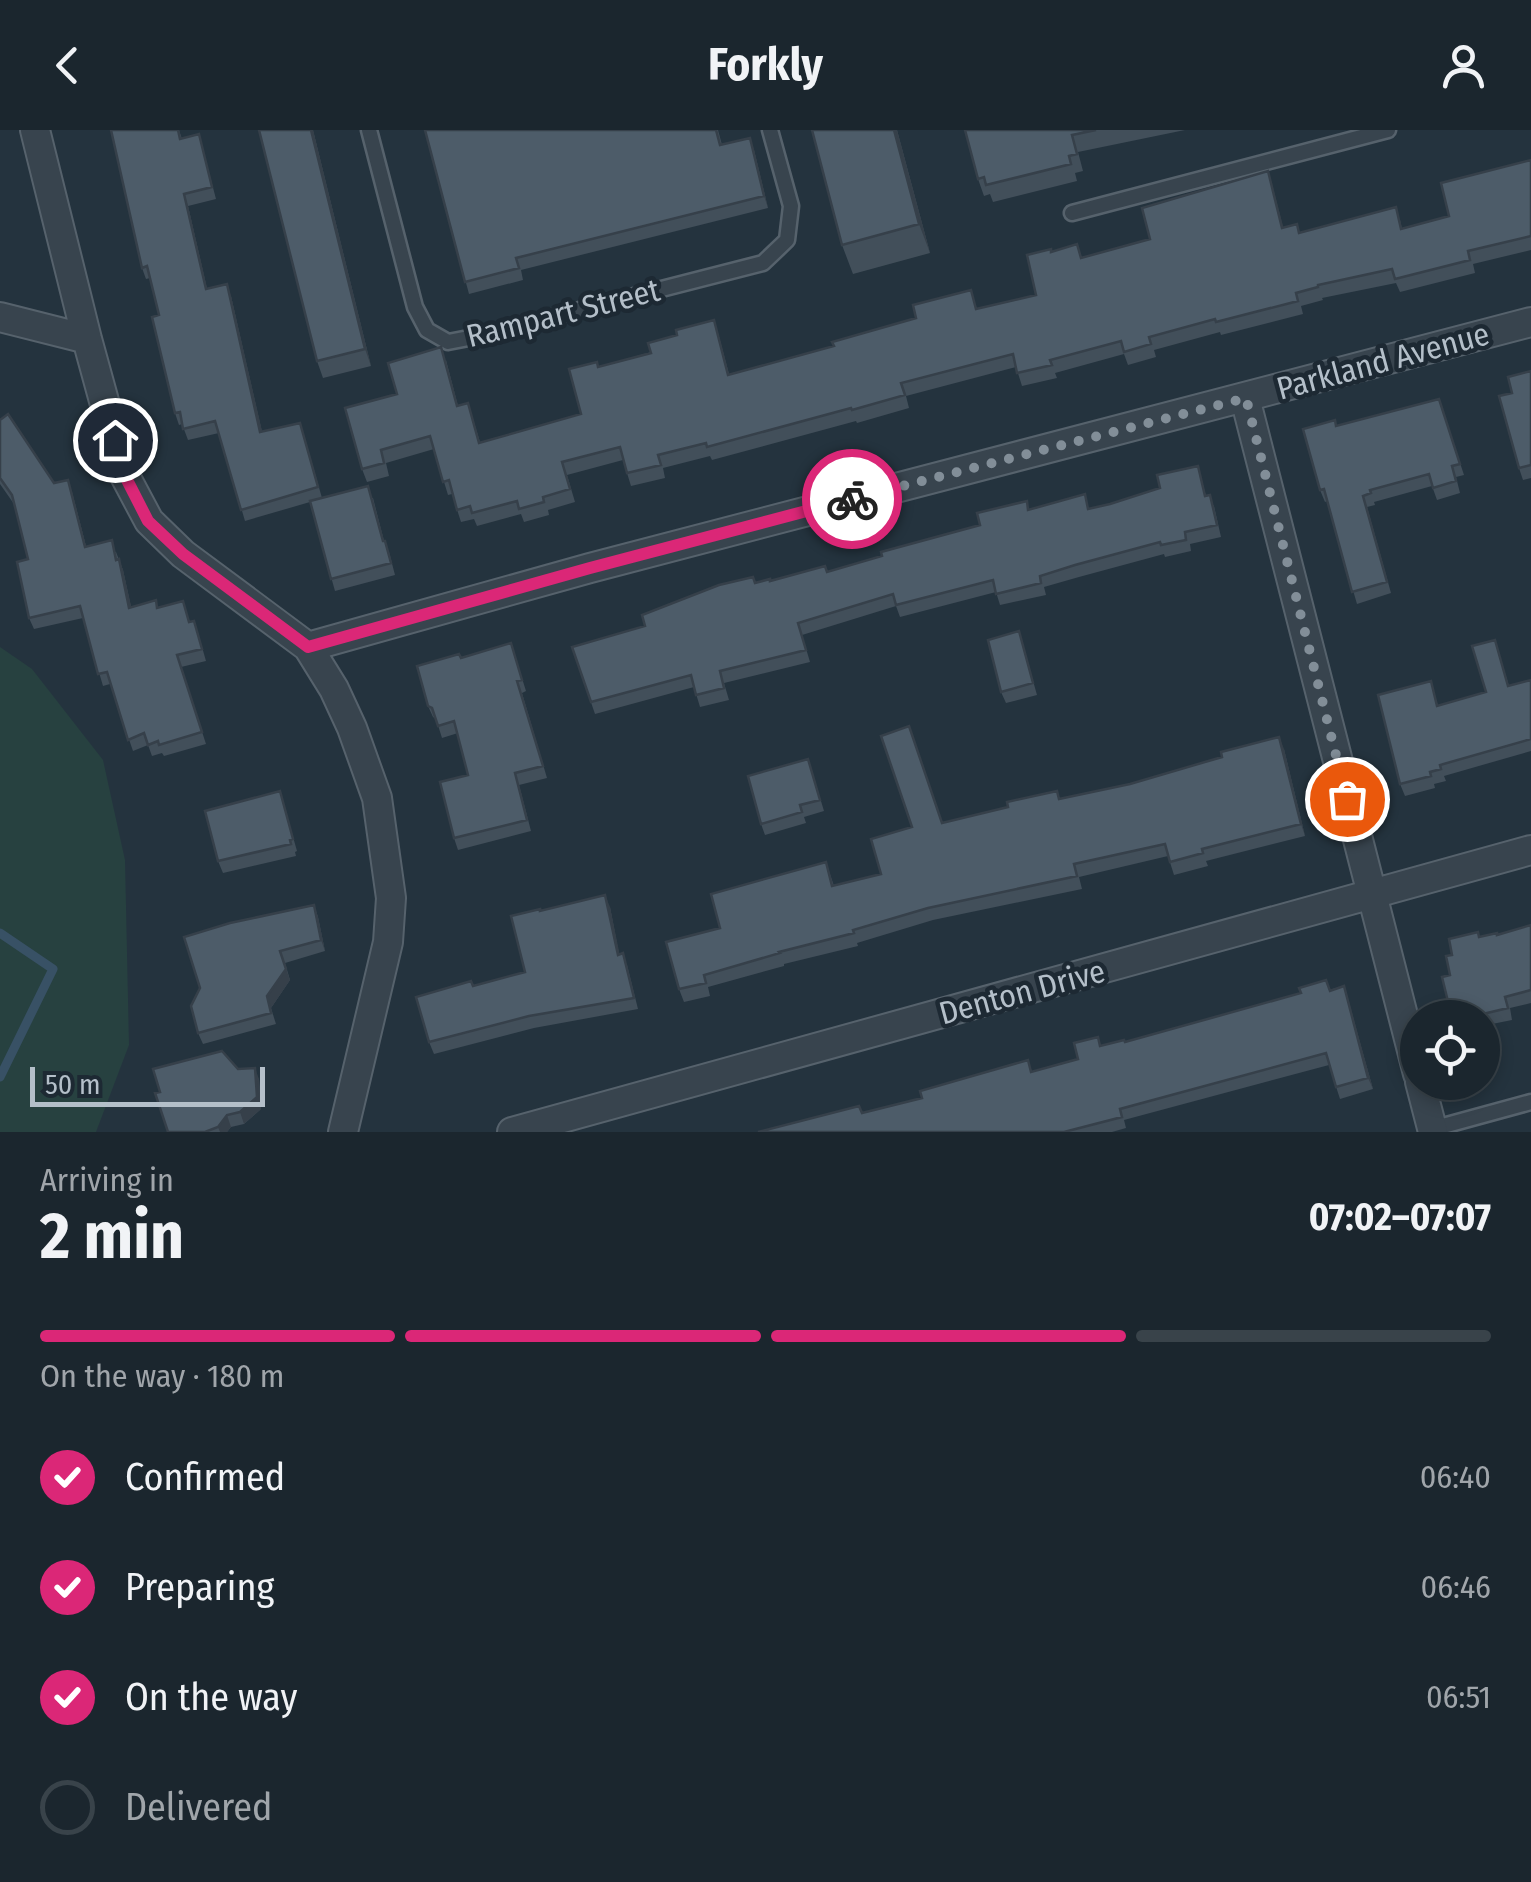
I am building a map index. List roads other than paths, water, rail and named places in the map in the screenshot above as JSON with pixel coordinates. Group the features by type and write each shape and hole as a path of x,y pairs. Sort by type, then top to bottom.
{"street":[{"path":"35,130 124,474 148,521 183,554 308,647 352,728 377,798 392,898 388,942 343,1132"},
{"path":"0,317 87,339"},
{"name":"Parkland Avenue","path":"308,647 590,568 1531,322"},
{"path":"1246,398 1400,1005"},
{"name":"Denton Drive","path":"512,1132 1531,850"},
{"path":"1424,1100 1432,1131"}],"lane":[{"name":"Rampart Street","path":"369,130 414,308 427,330 448,342 763,262 787,240 791,206 770,130"},
{"path":"1072,212 1388,130"},
{"path":"1432,1131 1531,1102"}],"waterway":[{"path":"0,933 53,969 0,1077"}]}
